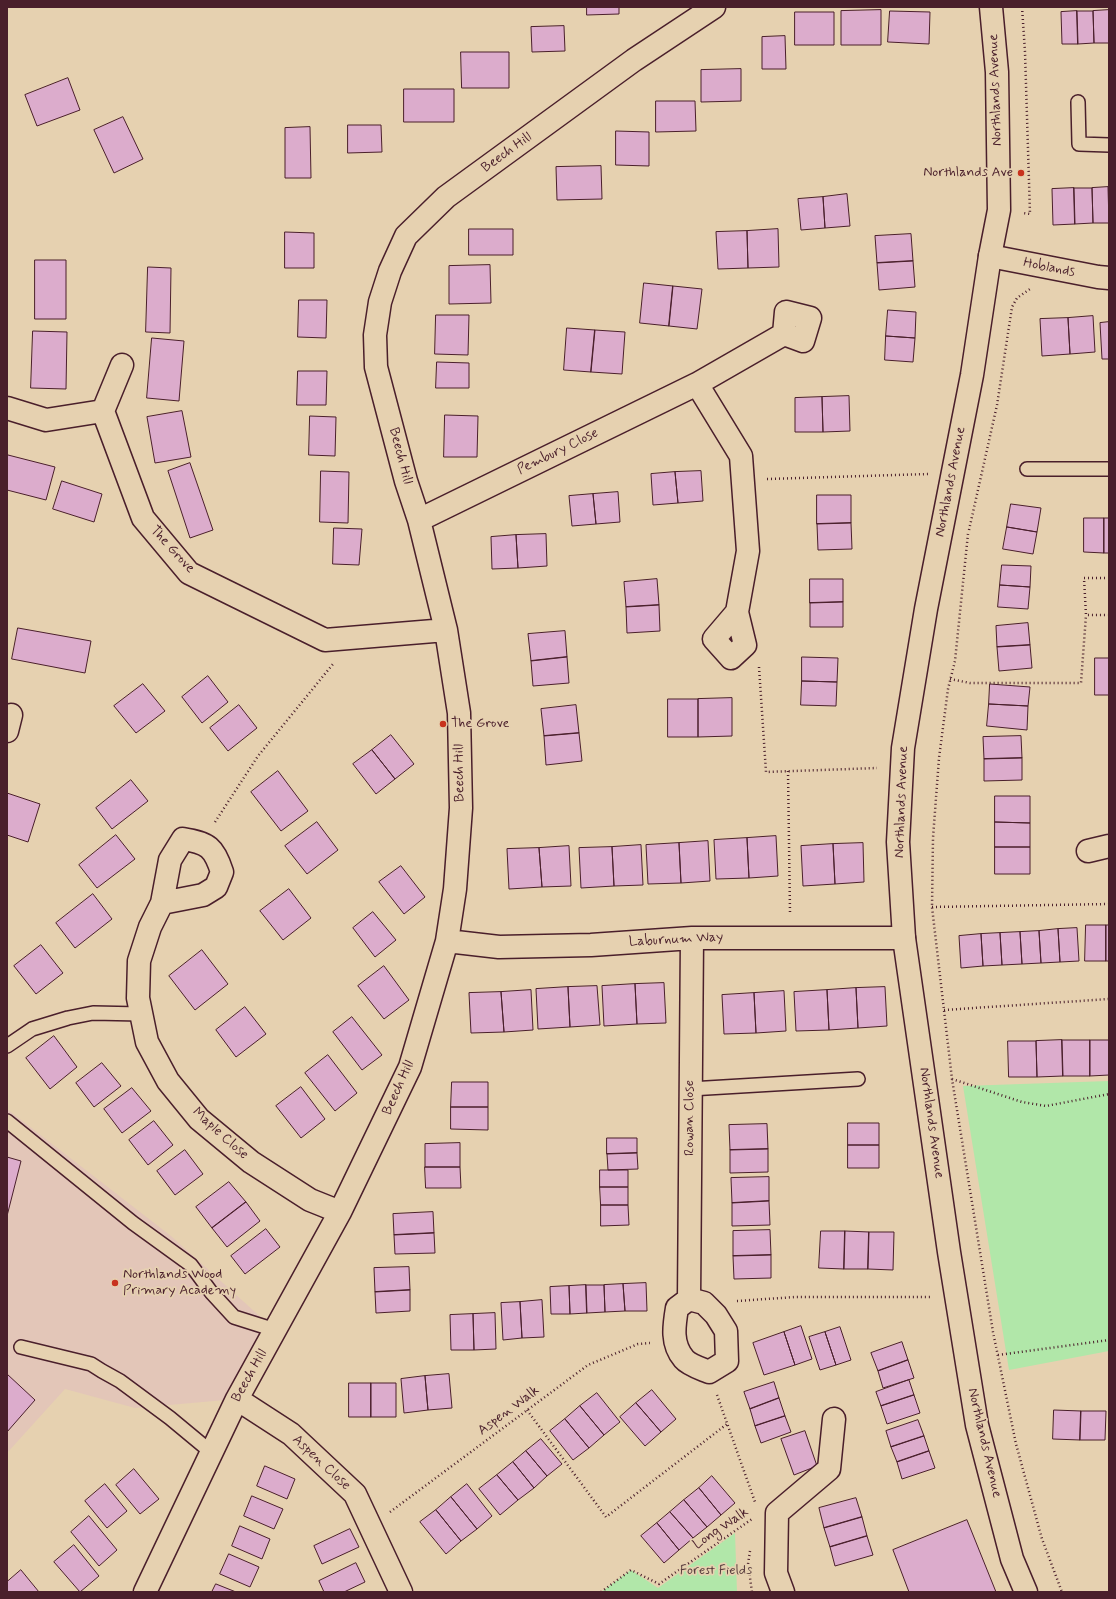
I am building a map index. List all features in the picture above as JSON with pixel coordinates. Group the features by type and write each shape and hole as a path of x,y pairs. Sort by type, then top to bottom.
{"street":[{"name":"Beech Hill","path":"145,1592 237,1399 340,1212 410,1067 447,941 455,889 461,808 459,713 446,630 419,520 406,481 376,367 375,335 380,302 390,271 406,236 446,197 634,60 714,7"},
{"name":"Northlands Avenue","path":"991,7 997,72 999,210 990,256 972,375 926,609 902,748 898,842 904,938 956,1298 977,1425 1012,1560 1026,1592"},
{"name":"Hoblands","path":"990,256 1109,278"},
{"name":"Pembury Close","path":"419,520 697,384 784,334"},
{"path":"7,408 46,420 104,411 122,365"},
{"path":"697,384 741,456 748,551 737,612 745,645"},
{"name":"The Grove","path":"104,411 143,518 189,573 325,640 446,630"},
{"name":"Maple Close","path":"202,842 183,839 170,860 162,903 150,927 139,961 138,998 147,1042 168,1081 199,1119 251,1162 310,1200 340,1212"},
{"path":"162,903 203,895 216,887 222,872 216,854 202,842"},
{"path":"1088,851 1109,846"},
{"name":"Laburnum Way","path":"447,941 499,947 591,945 692,938 904,938"},
{"name":"Rowan Close","path":"692,938 690,1089 697,1301"},
{"path":"697,1301 716,1315 726,1332 727,1361 709,1372 684,1360 674,1341 677,1308 697,1301"},
{"name":"Aspen Close","path":"237,1399 290,1434 355,1494 401,1592"},
{"path":"783,1592 776,1573 767,1514 829,1469 834,1419"}],"lane":[{"path":"1078,102 1079,144 1109,145"},
{"path":"1027,469 1109,469"},
{"path":"7,1046 32,1029 68,1018 93,1013 141,1014"},
{"path":"690,1089 858,1079"},
{"path":"7,1121 134,1223 191,1265 211,1292 234,1317 275,1330"},
{"path":"21,1347 91,1364 102,1370 120,1381 170,1418 211,1452"}],"path":[{"path":"999,210 1030,214 1025,52 1022,7"},
{"path":"1034,288 1017,298 1012,307 997,405 968,534 955,661 950,680 939,758 933,838 932,907 952,1079 998,1355 1018,1452 1042,1539 1062,1592"},
{"path":"743,480 952,474"},
{"path":"950,680 970,683 1081,683 1086,615 1084,578 1109,578"},
{"path":"1086,615 1109,615"},
{"path":"202,842 258,756 355,638"},
{"path":"745,645 758,662 766,772 902,767"},
{"path":"788,771 791,937"},
{"path":"932,907 1109,904"},
{"path":"944,1010 1109,999"},
{"path":"952,1079 1022,1102 1046,1106 1109,1094"},
{"path":"697,1301 795,1296 956,1298"},
{"path":"998,1355 1109,1340"},
{"name":"Aspen Walk","path":"370,1527 588,1365 638,1344 674,1341"},
{"path":"709,1372 758,1509 767,1514 755,1523"},
{"path":"527,1410 606,1517 727,1424"},
{"name":"Long Walk","path":"601,1592 631,1570 659,1584 767,1514"},
{"path":"751,1544 748,1564 752,1592"}],"shaded area":[{"name":"Northlands Wood Primary Academy","path":"7,1109 171,1236 275,1330 237,1399 135,1408 65,1389 7,1453"}],"green space":[{"path":"1109,1081 1109,1351 1009,1370 963,1086"},
{"name":"Forest Fields","path":"735,1533 737,1592 601,1592 631,1570 658,1588"}],"building":[{"path":"587,7 619,7 619,14 587,15"},
{"path":"881,10 881,45 841,45 841,11"},
{"path":"1109,10 1109,43 1094,43 1093,11"},
{"path":"890,11 930,12 929,44 888,42"},
{"path":"1077,11 1093,11 1094,43 1078,44"},
{"path":"1077,11 1078,44 1062,44 1061,12"},
{"path":"795,12 834,12 834,45 795,45"},
{"path":"564,26 565,51 532,52 531,27"},
{"path":"785,36 786,69 762,69 762,37"},
{"path":"461,52 509,52 509,88 462,88"},
{"path":"741,69 741,101 701,102 701,70"},
{"path":"68,78 80,110 37,126 25,95"},
{"path":"404,89 454,89 454,122 404,122"},
{"path":"656,101 695,101 696,131 656,132"},
{"path":"123,117 143,159 114,173 94,130"},
{"path":"348,125 381,125 382,152 348,153"},
{"path":"310,127 311,178 285,178 285,128"},
{"path":"616,131 649,132 649,166 616,165"},
{"path":"601,166 602,199 557,200 556,167"},
{"path":"1108,187 1109,223 1093,223 1092,188"},
{"path":"1074,188 1092,188 1093,223 1075,224"},
{"path":"1074,188 1075,224 1053,225 1052,189"},
{"path":"847,194 850,226 825,228 823,197"},
{"path":"823,197 825,228 801,230 798,199"},
{"path":"469,229 513,229 513,255 469,255"},
{"path":"778,229 779,267 748,268 747,231"},
{"path":"747,231 748,268 718,269 716,232"},
{"path":"285,232 314,233 314,268 285,268"},
{"path":"911,234 913,261 877,263 875,236"},
{"path":"35,260 66,260 66,319 35,319"},
{"path":"913,261 915,287 879,290 877,263"},
{"path":"490,265 491,303 449,304 449,266"},
{"path":"148,267 171,268 170,333 146,332"},
{"path":"644,283 673,286 669,326 640,323"},
{"path":"673,286 702,289 697,329 669,326"},
{"path":"299,300 327,300 326,338 298,337"},
{"path":"888,310 916,312 915,338 886,336"},
{"path":"436,315 469,315 468,355 435,354"},
{"path":"1093,316 1095,352 1070,354 1068,318"},
{"path":"1068,318 1070,354 1042,356 1040,319"},
{"path":"1109,322 1109,359 1102,359 1100,323"},
{"path":"567,328 595,330 591,372 564,370"},
{"path":"595,330 625,332 622,374 591,372"},
{"path":"33,331 67,332 66,389 31,388"},
{"path":"886,336 915,338 913,362 885,360"},
{"path":"152,338 184,341 179,401 147,398"},
{"path":"437,362 469,363 469,388 436,388"},
{"path":"298,371 327,371 326,405 297,405"},
{"path":"849,396 850,431 823,432 822,397"},
{"path":"822,397 823,432 795,432 795,398"},
{"path":"182,411 191,457 155,463 147,417"},
{"path":"445,415 478,416 477,457 444,457"},
{"path":"310,416 336,417 335,456 309,455"},
{"path":"8,455 55,467 46,500 7,490"},
{"path":"190,463 213,530 190,538 168,471"},
{"path":"321,471 349,472 348,523 320,522"},
{"path":"701,471 703,501 678,503 675,472"},
{"path":"675,472 678,503 653,505 651,474"},
{"path":"62,481 102,494 94,522 53,509"},
{"path":"618,492 620,522 596,524 593,494"},
{"path":"593,494 596,524 572,526 569,496"},
{"path":"817,495 851,495 851,523 817,524"},
{"path":"1011,504 1041,508 1037,532 1007,527"},
{"path":"1084,518 1104,518 1104,553 1084,552"},
{"path":"1104,518 1109,518 1109,553 1104,553"},
{"path":"851,523 852,549 818,550 817,524"},
{"path":"1007,527 1037,532 1033,554 1003,549"},
{"path":"334,528 362,529 359,565 333,564"},
{"path":"546,534 547,566 518,568 516,535"},
{"path":"516,535 518,568 492,569 491,537"},
{"path":"1002,565 1031,566 1030,587 1000,585"},
{"path":"657,579 659,605 626,607 624,582"},
{"path":"810,579 843,579 843,602 810,603"},
{"path":"1000,585 1030,587 1028,609 998,607"},
{"path":"843,602 843,627 810,627 810,603"},
{"path":"659,605 660,631 627,633 626,607"},
{"path":"1028,623 1030,645 997,647 996,626"},
{"path":"18,628 91,641 85,673 12,659"},
{"path":"565,631 567,657 531,661 528,634"},
{"path":"1030,645 1032,668 999,671 997,647"},
{"path":"567,657 569,683 533,686 531,661"},
{"path":"802,657 838,658 837,682 802,681"},
{"path":"1095,658 1109,658 1109,695 1095,695"},
{"path":"208,676 228,702 202,723 182,697"},
{"path":"802,681 837,682 836,706 801,705"},
{"path":"143,684 165,711 136,733 114,706"},
{"path":"990,684 1030,687 1028,706 989,704"},
{"path":"732,698 732,736 698,737 698,699"},
{"path":"668,699 698,699 698,737 668,737"},
{"path":"989,704 1028,706 1027,730 987,726"},
{"path":"239,705 257,728 228,751 210,728"},
{"path":"576,705 579,733 544,736 541,709"},
{"path":"579,733 582,761 546,765 544,736"},
{"path":"391,735 414,764 395,779 372,750"},
{"path":"1021,736 1022,758 984,759 983,737"},
{"path":"372,750 395,779 376,794 353,764"},
{"path":"1022,758 1022,780 984,781 984,759"},
{"path":"278,771 308,811 281,831 251,792"},
{"path":"131,780 148,801 112,829 96,808"},
{"path":"7,793 40,804 28,842 7,835"},
{"path":"995,796 1030,796 1030,823 995,822"},
{"path":"317,822 338,850 307,874 285,846"},
{"path":"995,822 1030,823 1030,847 995,847"},
{"path":"116,835 135,859 97,888 79,865"},
{"path":"776,836 778,876 749,878 747,838"},
{"path":"747,838 749,878 716,879 714,840"},
{"path":"708,841 710,881 681,883 679,843"},
{"path":"679,843 681,883 648,884 646,845"},
{"path":"863,843 864,882 835,884 833,844"},
{"path":"833,844 835,884 803,886 801,846"},
{"path":"641,845 643,885 614,886 612,847"},
{"path":"569,846 571,886 542,887 539,848"},
{"path":"612,847 614,886 581,888 579,848"},
{"path":"995,847 1030,847 1030,874 995,874"},
{"path":"539,848 542,887 509,889 507,849"},
{"path":"401,866 425,897 404,914 379,882"},
{"path":"289,889 311,918 283,940 260,911"},
{"path":"93,894 112,919 75,948 56,923"},
{"path":"373,912 396,940 375,957 353,928"},
{"path":"1086,925 1106,925 1106,961 1085,961"},
{"path":"1106,925 1109,925 1109,961 1106,961"},
{"path":"1077,928 1079,961 1060,962 1058,929"},
{"path":"1058,929 1060,962 1041,963 1039,931"},
{"path":"1039,931 1041,963 1022,964 1020,932"},
{"path":"1020,932 1022,964 1002,965 1000,933"},
{"path":"1000,933 1002,965 983,966 981,934"},
{"path":"981,934 983,966 961,968 959,936"},
{"path":"41,945 63,973 36,994 14,966"},
{"path":"202,950 228,984 195,1010 169,976"},
{"path":"384,966 409,1000 384,1019 358,986"},
{"path":"664,983 666,1023 637,1024 635,984"},
{"path":"635,984 637,1024 604,1026 602,986"},
{"path":"597,986 600,1025 570,1027 568,987"},
{"path":"568,987 570,1027 538,1029 536,989"},
{"path":"885,987 887,1026 858,1028 856,988"},
{"path":"856,988 858,1028 829,1030 827,990"},
{"path":"531,990 533,1030 504,1032 501,992"},
{"path":"827,990 829,1030 796,1031 794,992"},
{"path":"784,991 786,1031 756,1033 754,993"},
{"path":"501,992 504,1032 471,1033 469,993"},
{"path":"754,993 756,1033 724,1034 722,995"},
{"path":"245,1007 266,1034 236,1057 216,1030"},
{"path":"352,1017 382,1055 362,1070 333,1032"},
{"path":"54,1036 77,1067 50,1089 26,1058"},
{"path":"1062,1040 1063,1076 1037,1077 1036,1041"},
{"path":"1062,1040 1090,1040 1090,1076 1063,1076"},
{"path":"1090,1040 1109,1040 1109,1075 1090,1076"},
{"path":"1008,1041 1036,1041 1037,1077 1009,1077"},
{"path":"328,1055 357,1093 335,1111 305,1073"},
{"path":"102,1063 121,1086 94,1107 76,1083"},
{"path":"452,1082 488,1082 488,1107 451,1107"},
{"path":"301,1087 325,1119 301,1138 276,1106"},
{"path":"132,1088 151,1111 122,1133 104,1109"},
{"path":"451,1107 488,1107 488,1130 451,1129"},
{"path":"154,1121 173,1145 148,1165 129,1140"},
{"path":"848,1123 879,1123 879,1145 848,1145"},
{"path":"767,1124 768,1149 730,1150 729,1125"},
{"path":"607,1138 637,1138 637,1153 607,1154"},
{"path":"460,1143 460,1167 425,1167 425,1144"},
{"path":"848,1145 879,1145 879,1168 848,1168"},
{"path":"768,1149 768,1172 730,1173 730,1150"},
{"path":"185,1150 203,1174 175,1195 157,1171"},
{"path":"637,1153 638,1169 608,1170 607,1154"},
{"path":"7,1157 21,1161 7,1216"},
{"path":"425,1167 460,1167 461,1188 426,1188"},
{"path":"600,1170 628,1170 628,1187 600,1187"},
{"path":"769,1177 769,1201 732,1203 731,1178"},
{"path":"229,1182 246,1202 212,1228 196,1207"},
{"path":"600,1187 628,1187 628,1205 601,1205"},
{"path":"769,1201 770,1225 732,1226 732,1203"},
{"path":"246,1202 260,1221 227,1247 212,1228"},
{"path":"601,1205 628,1205 629,1225 601,1226"},
{"path":"433,1212 434,1233 394,1235 393,1214"},
{"path":"266,1229 280,1247 245,1274 231,1256"},
{"path":"770,1230 771,1255 733,1256 733,1231"},
{"path":"821,1231 845,1231 844,1269 819,1268"},
{"path":"845,1231 869,1232 868,1269 844,1269"},
{"path":"869,1232 894,1232 893,1270 868,1269"},
{"path":"434,1233 435,1253 395,1254 394,1235"},
{"path":"771,1255 771,1278 734,1279 733,1256"},
{"path":"409,1267 410,1290 375,1292 374,1268"},
{"path":"646,1283 647,1311 625,1311 623,1284"},
{"path":"623,1284 625,1311 605,1312 604,1285"},
{"path":"586,1285 604,1285 605,1312 587,1313"},
{"path":"586,1285 587,1313 570,1314 569,1286"},
{"path":"569,1286 570,1314 551,1314 550,1287"},
{"path":"410,1290 410,1311 376,1313 375,1292"},
{"path":"542,1300 544,1337 522,1338 520,1302"},
{"path":"520,1302 522,1338 503,1340 501,1303"},
{"path":"495,1313 496,1349 474,1350 473,1314"},
{"path":"473,1314 474,1350 451,1350 450,1315"},
{"path":"801,1326 812,1359 795,1365 784,1332"},
{"path":"840,1327 851,1360 836,1365 825,1332"},
{"path":"784,1332 795,1365 764,1375 753,1343"},
{"path":"825,1332 836,1365 820,1370 809,1337"},
{"path":"902,1342 908,1360 878,1371 871,1353"},
{"path":"908,1360 914,1378 883,1388 878,1371"},
{"path":"7,1374 35,1400 7,1432"},
{"path":"449,1374 452,1408 428,1410 425,1376"},
{"path":"425,1376 428,1410 404,1413 401,1379"},
{"path":"909,1380 914,1395 881,1406 876,1392"},
{"path":"774,1382 779,1398 750,1409 744,1392"},
{"path":"349,1383 371,1383 371,1417 349,1417"},
{"path":"371,1383 396,1383 396,1417 371,1417"},
{"path":"652,1390 676,1419 661,1432 636,1403"},
{"path":"597,1393 620,1422 604,1435 580,1406"},
{"path":"914,1395 920,1413 887,1424 881,1406"},
{"path":"779,1398 785,1416 755,1426 750,1409"},
{"path":"636,1403 661,1432 645,1446 620,1417"},
{"path":"580,1406 604,1435 589,1448 565,1419"},
{"path":"1054,1410 1081,1411 1080,1440 1053,1439"},
{"path":"1081,1411 1106,1411 1105,1440 1080,1440"},
{"path":"785,1416 791,1432 761,1443 755,1426"},
{"path":"565,1419 589,1448 573,1460 550,1431"},
{"path":"918,1420 924,1436 891,1447 886,1431"},
{"path":"805,1431 817,1466 794,1475 781,1439"},
{"path":"924,1436 929,1451 897,1462 891,1447"},
{"path":"541,1439 562,1464 547,1476 526,1451"},
{"path":"526,1451 547,1476 534,1488 513,1462"},
{"path":"929,1451 935,1468 902,1479 897,1462"},
{"path":"513,1462 534,1488 518,1500 497,1475"},
{"path":"265,1466 295,1479 287,1499 257,1486"},
{"path":"134,1469 159,1499 140,1514 116,1485"},
{"path":"497,1475 518,1500 500,1515 479,1489"},
{"path":"712,1476 735,1503 721,1515 699,1488"},
{"path":"105,1484 127,1511 107,1528 85,1501"},
{"path":"467,1484 492,1516 477,1529 451,1497"},
{"path":"699,1488 721,1515 707,1527 684,1500"},
{"path":"252,1496 283,1509 274,1529 244,1516"},
{"path":"451,1497 477,1529 461,1541 436,1510"},
{"path":"856,1498 862,1517 824,1528 819,1508"},
{"path":"684,1500 707,1527 693,1538 670,1512"},
{"path":"436,1510 461,1541 446,1554 420,1522"},
{"path":"670,1512 693,1538 679,1550 657,1523"},
{"path":"89,1516 117,1550 99,1566 71,1532"},
{"path":"862,1517 867,1536 830,1547 824,1528"},
{"path":"967,1520 996,1592 909,1592 893,1550"},
{"path":"657,1523 679,1550 664,1563 641,1536"},
{"path":"240,1526 270,1539 262,1559 232,1546"},
{"path":"350,1529 359,1547 322,1564 314,1546"},
{"path":"867,1536 873,1555 835,1566 830,1547"},
{"path":"74,1545 99,1576 80,1592 54,1562"},
{"path":"229,1554 259,1567 250,1587 220,1574"},
{"path":"356,1563 365,1582 344,1592 324,1592 319,1581"},
{"path":"21,1570 39,1592 8,1592 7,1582"},
{"path":"216,1584 236,1592 212,1592"}],"place":[{"name":"Northlands Ave","path":"1021,173"},
{"name":"The Grove","path":"443,724"},
{"name":"Northlands Wood Primary Academy","path":"115,1283"}]}
